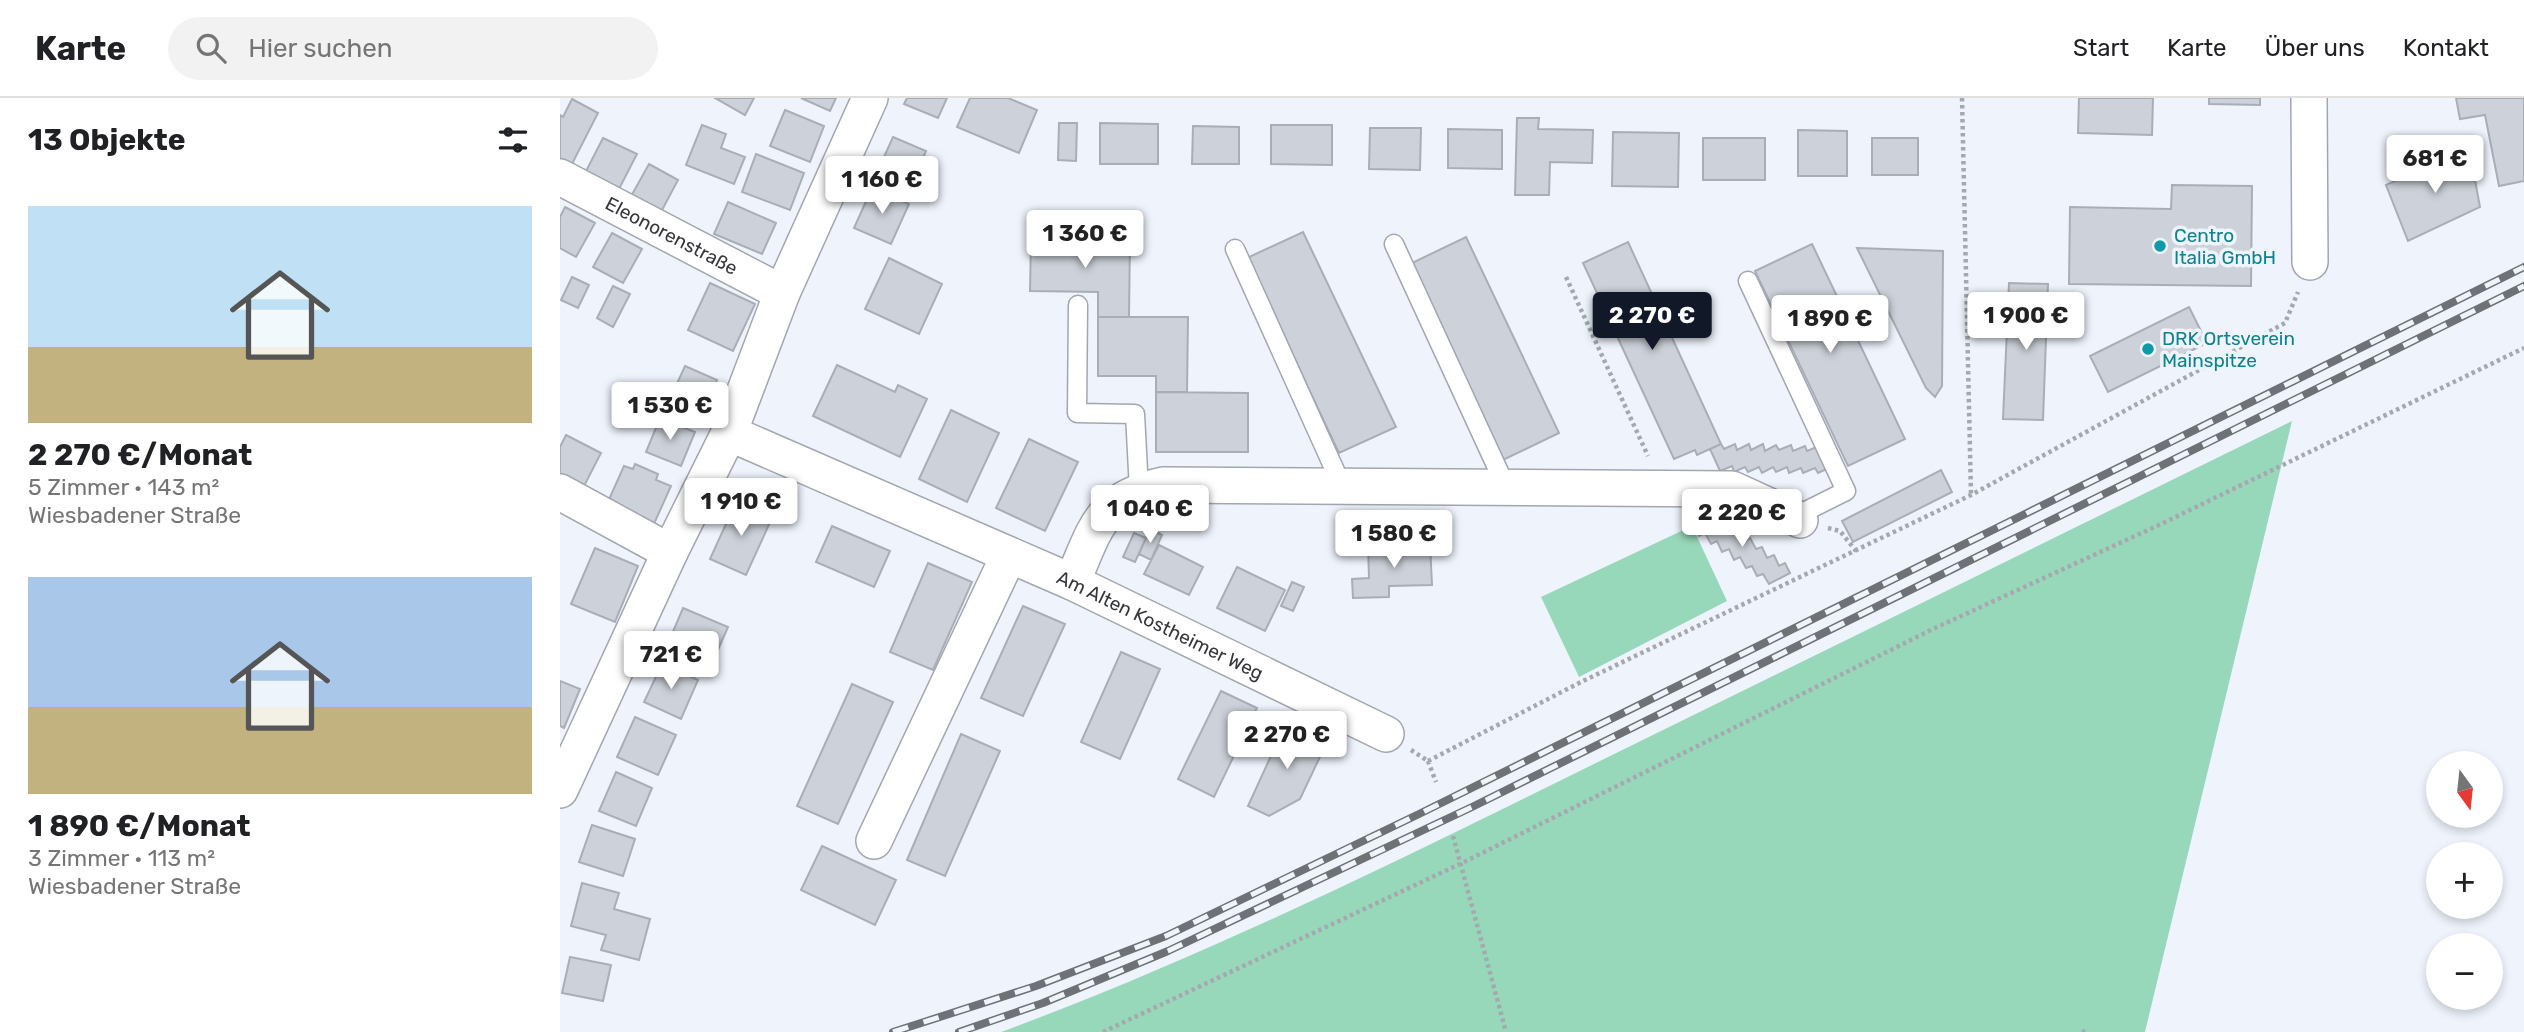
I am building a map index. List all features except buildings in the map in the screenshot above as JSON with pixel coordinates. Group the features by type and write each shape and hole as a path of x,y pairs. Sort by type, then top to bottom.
{"street":[{"path":"560,790 670,552 729,433 782,293 870,98"},
{"path":"2309,98 2311,262"},
{"name":"Eleonorenstraße","path":"560,177 782,293"},
{"name":"Am Alten Kostheimer Weg","path":"729,433 1072,582 1386,734"},
{"path":"1072,582 1105,513 1139,490 1163,485 1732,489 1800,520"},
{"path":"560,492 670,552"},
{"path":"874,841 1009,555"}],"lane":[{"path":"1394,244 1506,487"},
{"path":"1235,249 1342,486"},
{"path":"1748,281 1846,491 1810,509 1800,520"},
{"path":"1078,305 1077,413 1135,414 1139,490"}],"path":[{"path":"1962,98 1971,495"},
{"path":"1566,277 1662,488"},
{"path":"1436,782 1428,761 1581,682 1971,495 2285,323"},
{"path":"1103,1032 1462,863 1933,629 2159,525 2524,348"},
{"path":"1453,836 1506,1032"}],"green space":[{"path":"2292,421 2145,1032 1001,1032 1154,971 1380,869"},
{"path":"1692,526 1727,601 1579,677 1541,597"}],"railway":[{"path":"893,1032 1036,986 1166,936 1419,814 2524,267"},
{"path":"959,1032 1043,1003 1168,951 1472,807 2524,286"}],"place":[{"name":"Centro Italia GmbH","path":"2160,246"},
{"name":"DRK Ortsverein Mainspitze","path":"2148,349"}]}
